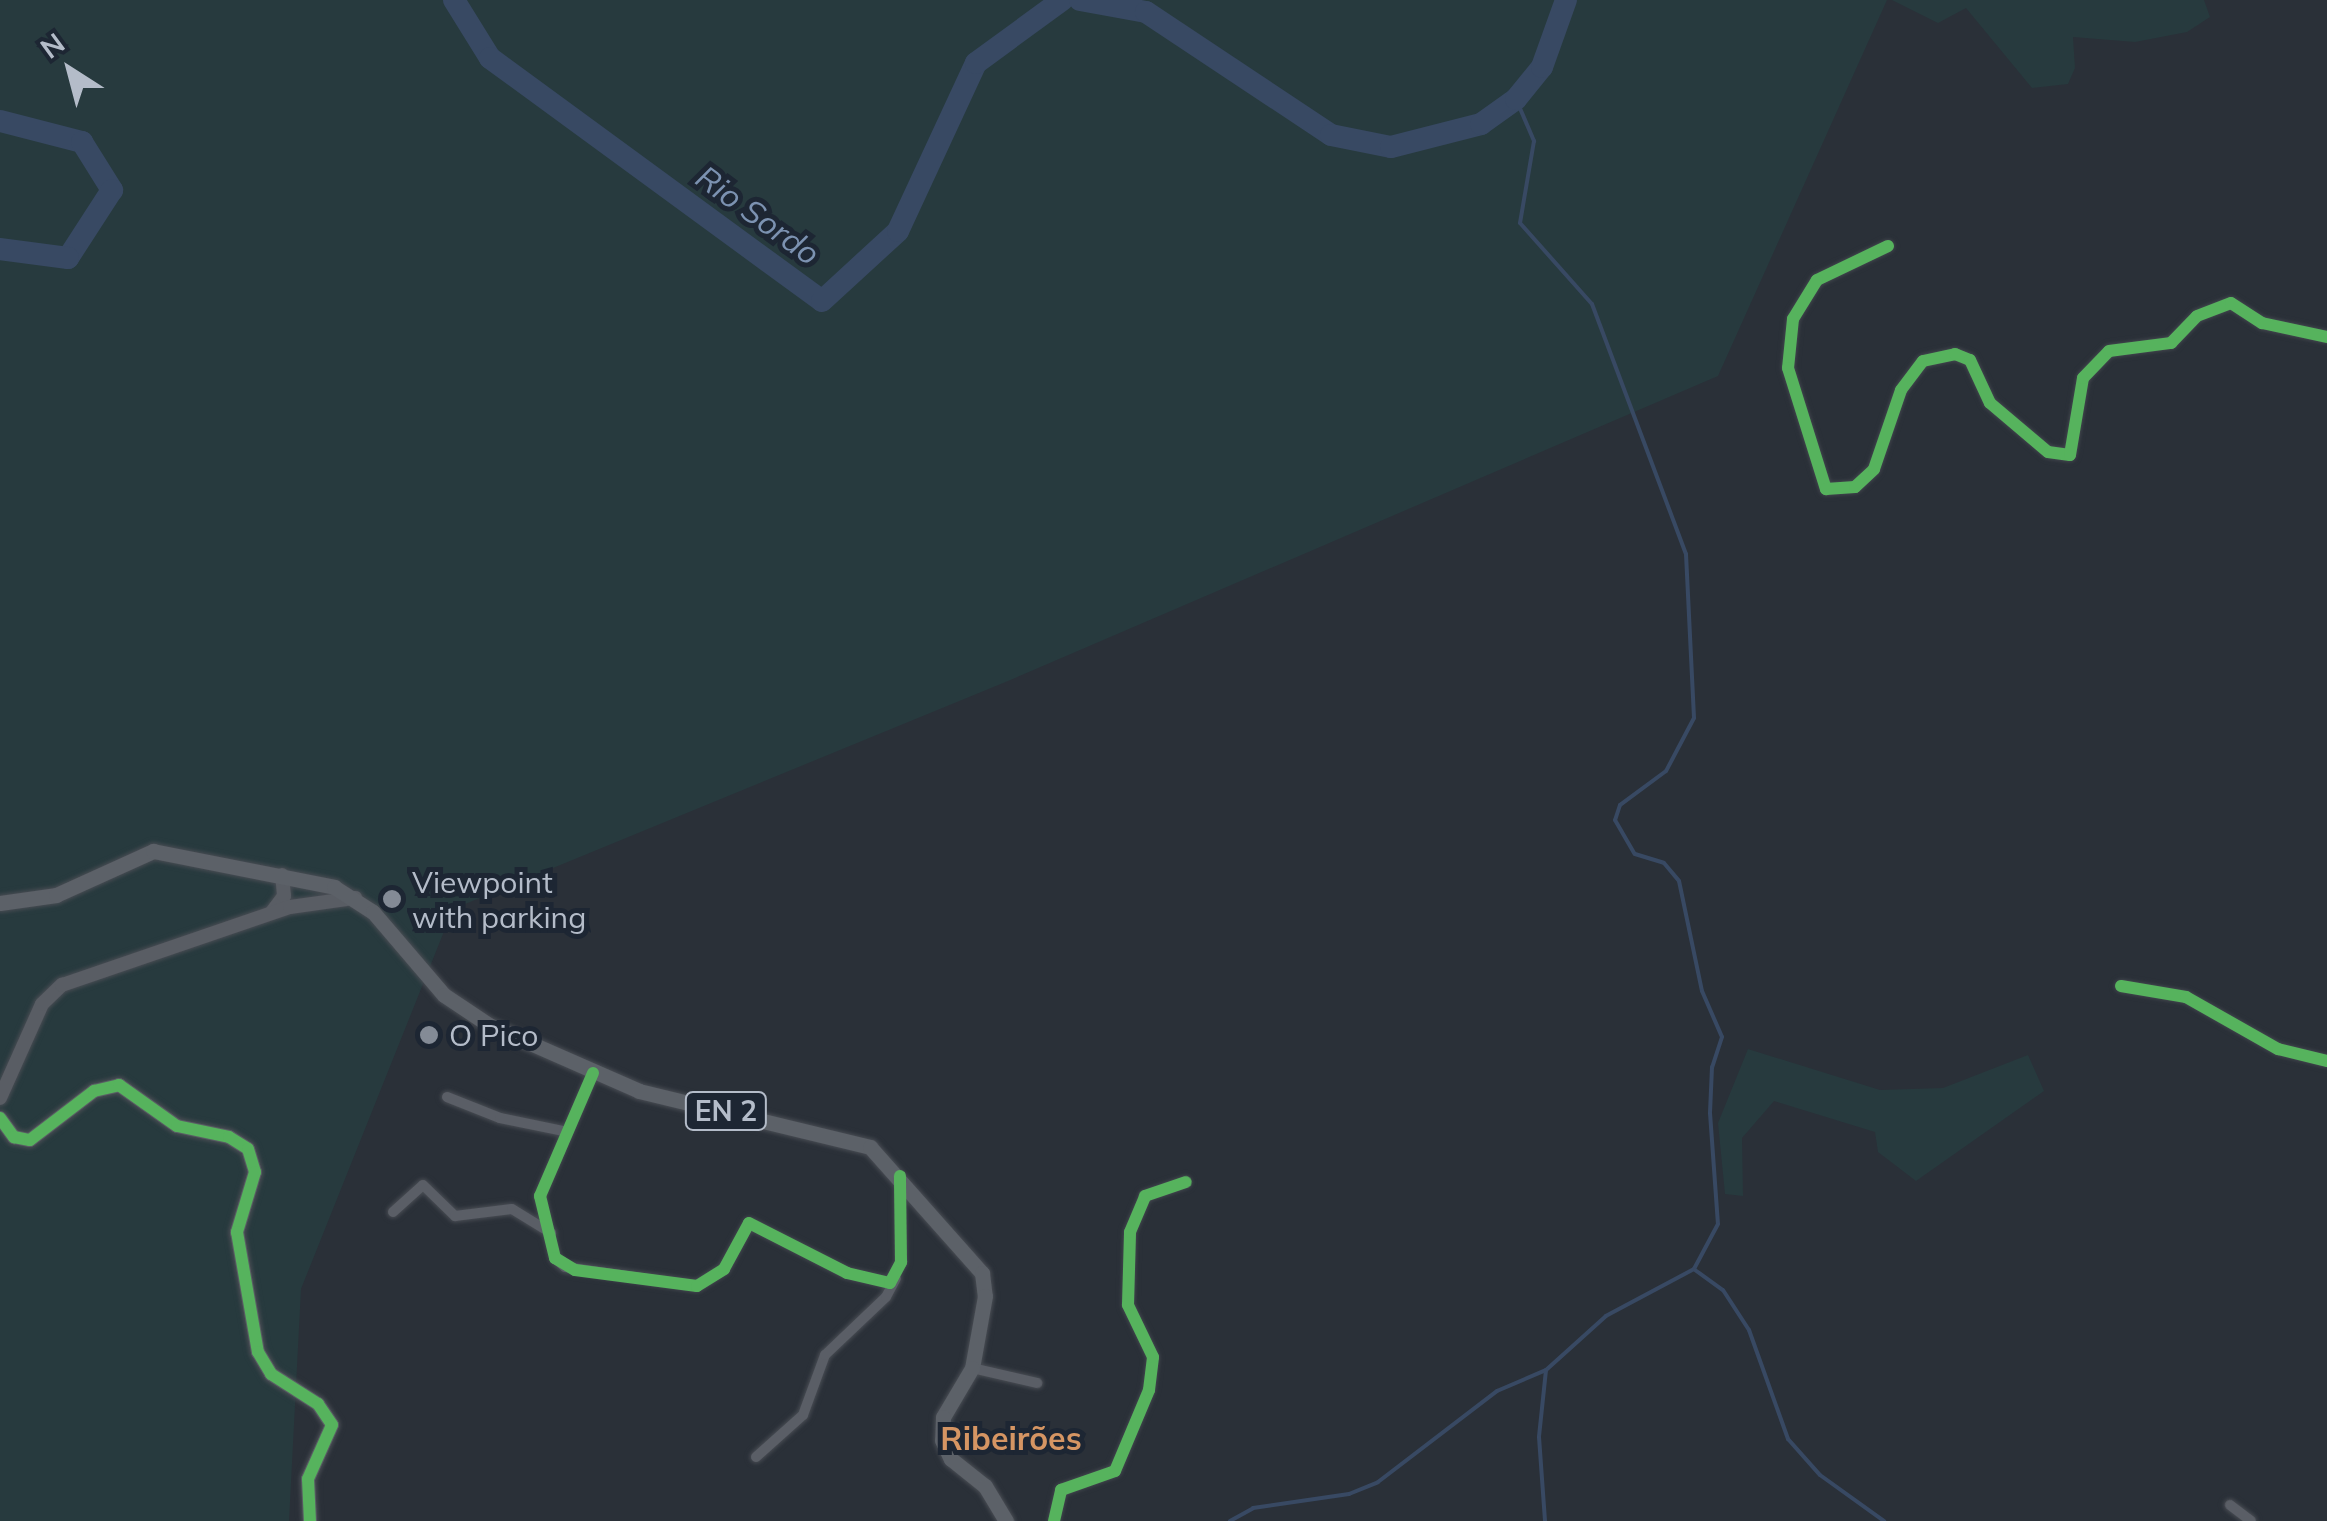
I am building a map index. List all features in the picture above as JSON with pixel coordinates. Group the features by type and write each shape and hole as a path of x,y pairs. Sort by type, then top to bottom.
{"main road":[{"path":"0,903 52,896 153,850 282,876 356,898"},
{"name":"EN 2","path":"356,898 457,1006 593,1073 654,1095 848,1137 875,1150 982,1272 985,1296 972,1368 944,1417 942,1440 951,1459 985,1486 1006,1521"}],"street":[{"path":"1888,246 1817,280 1793,319 1788,368 1826,488 1854,487 1874,469 1902,390 1923,361 1955,354 1970,360 1990,404 2048,452 2070,455 2082,378 2109,351 2170,343 2197,316 2232,302 2262,323 2327,337"},
{"path":"272,913 284,896 282,876"},
{"path":"0,1098 42,1004 58,988 272,913 356,898"},
{"path":"2121,986 2186,997 2278,1049 2327,1061"},
{"path":"593,1073 540,1196 556,1258 565,1267 679,1287 720,1275 749,1223 847,1274 881,1284 896,1278"},
{"path":"0,1118 14,1138 30,1140 94,1092 119,1085 177,1126 229,1137 248,1148 255,1172 237,1232 258,1352 270,1374 318,1404 332,1425 308,1479 310,1521"},
{"path":"448,1097 500,1118 568,1132"},
{"path":"756,1458 803,1414 824,1355 886,1297 896,1278 901,1262 900,1176"},
{"path":"1054,1521 1061,1490 1115,1470 1149,1390 1153,1357 1128,1305 1130,1232 1144,1196 1186,1182"},
{"path":"393,1212 423,1185 455,1216 512,1210 552,1234"},
{"path":"972,1368 1037,1383"},
{"path":"2230,1505 2251,1521"}],"green space":[{"path":"0,0 1887,0 1718,376 1008,681 453,909 301,1289 289,1521 0,1521"},
{"path":"1892,0 2204,0 2210,17 2187,32 2135,42 2073,37 2075,68 2068,84 2032,88 1966,8 1938,23"},
{"path":"1748,1049 1880,1090 1943,1088 2028,1055 2044,1091 1916,1181 1878,1152 1875,1132 1774,1101 1742,1138 1743,1196 1725,1194 1718,1123"}],"waterway":[{"name":"Rio Sordo","path":"454,0 490,58 822,301 898,231 976,63 1062,0"},
{"name":"Rio Sordo","path":"1080,0 1146,12 1331,135 1391,147 1481,124 1516,99 1542,67 1566,0"},
{"path":"1516,99 1534,141 1520,223 1592,304 1686,554 1694,718 1666,771 1620,805 1615,820 1635,854 1664,863 1679,881 1702,991 1722,1037 1712,1067 1710,1113 1718,1224 1694,1269 1606,1316 1546,1370 1539,1437 1545,1521"},
{"name":"Rio Sordo","path":"0,121 82,142 112,190 68,258 0,249"},
{"path":"1695,1270 1723,1290 1749,1330 1788,1439 1820,1475 1884,1521"},
{"path":"1230,1521 1253,1508 1349,1494 1378,1482 1497,1391 1546,1370"}],"cycle path":[{"path":"1888,246 1817,280 1793,319 1788,368 1826,489 1855,487 1874,469 1901,390 1923,361 1955,354 1970,360 1990,403 2048,452 2070,455 2083,378 2109,351 2171,343 2197,316 2231,303 2262,323 2327,337"},
{"path":"2121,986 2186,997 2278,1049 2327,1061"},
{"path":"593,1073 540,1196 555,1258 575,1270 697,1286 724,1269 749,1223 847,1273 890,1283 901,1262 900,1176"},
{"path":"0,1118 14,1137 30,1140 94,1091 119,1085 177,1126 229,1137 248,1149 255,1172 237,1232 258,1352 271,1374 318,1404 332,1425 308,1479 310,1521"},
{"path":"1054,1521 1061,1490 1115,1471 1149,1390 1153,1357 1128,1305 1130,1232 1145,1196 1186,1182"}],"place":[{"name":"Viewpoint with parking","path":"392,899"},
{"name":"O Pico","path":"429,1035"}],"district":[{"name":"Ribeirões","path":"1011,1438"}]}
